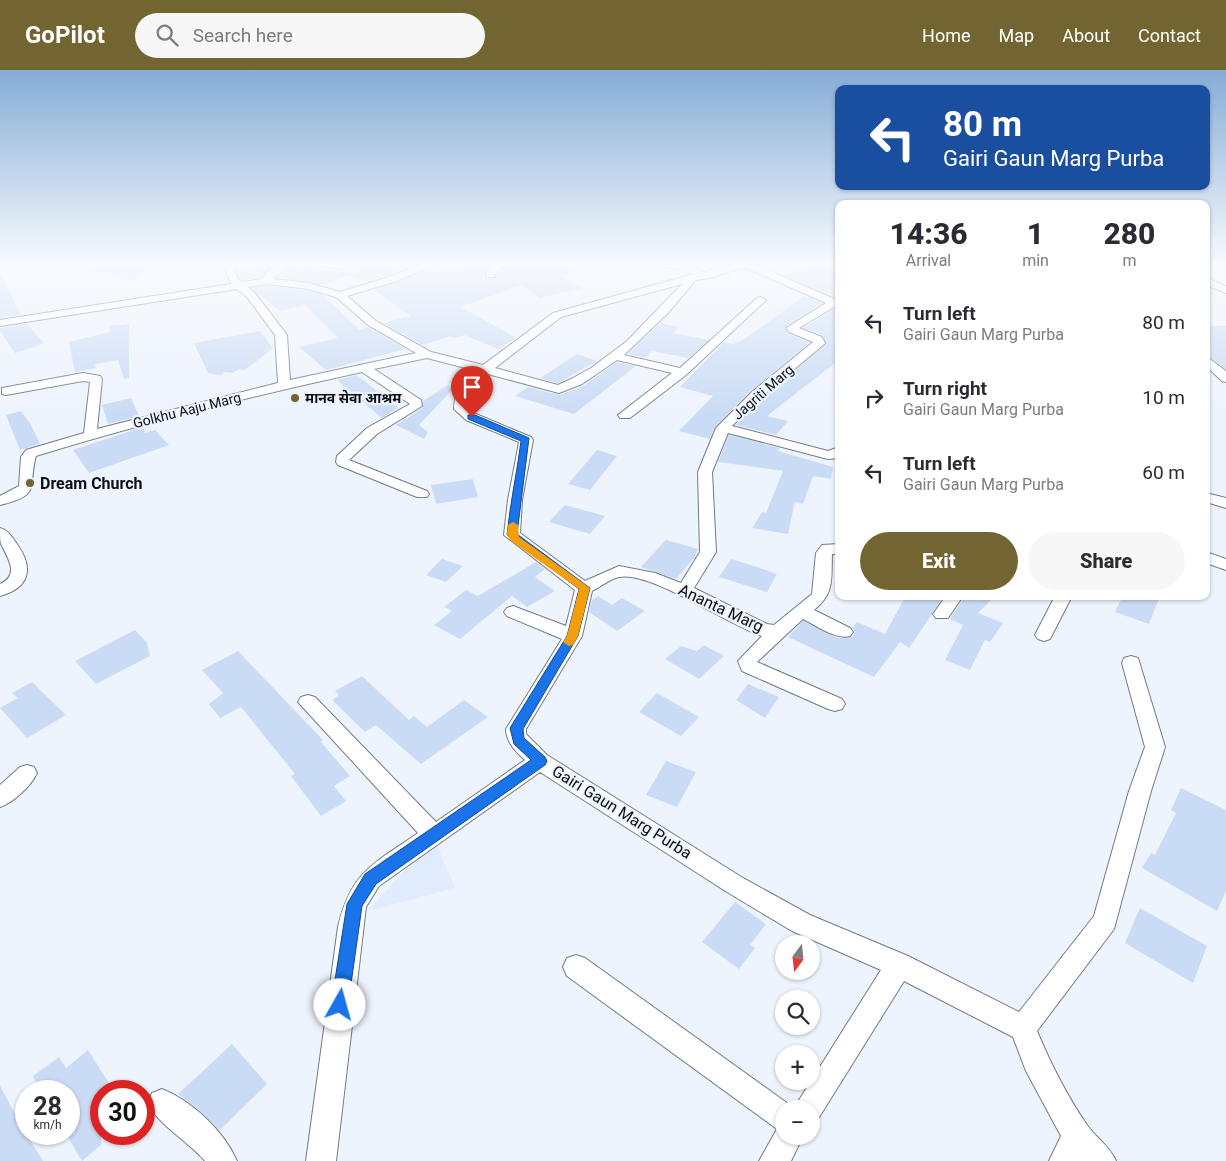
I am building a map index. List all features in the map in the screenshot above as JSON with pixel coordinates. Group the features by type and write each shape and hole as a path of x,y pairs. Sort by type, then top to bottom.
{"street":[{"path":"0,323 74,312"},
{"path":"265,312 281,335 284,385"},
{"path":"359,312 372,323 427,354 559,389 586,376 614,356 664,312"},
{"path":"569,312 557,315 486,369 465,388 460,400 460,409 472,417 526,440 520,483 515,500 512,535 584,588"},
{"path":"625,415 682,372 748,312"},
{"name":"Jagriti Marg","path":"684,591 708,552 709,536 705,472 723,428 756,395 820,341 792,329 822,312"},
{"name":"Golkhu Aaju Marg","path":"0,501 21,492 26,487 28,457 31,453 90,435 284,385 427,354"},
{"path":"614,356 682,372"},
{"path":"1210,363 1226,378"},
{"path":"364,368 407,396 416,403 416,406 372,431 342,459 342,462 422,494"},
{"path":"6,391 83,377 96,379 90,435"},
{"path":"723,428 828,455 835,454"},
{"path":"1210,498 1226,503"},
{"path":"0,533 12,546 20,571 19,581 10,588 0,591"},
{"name":"Ananta Marg","path":"584,588 618,572 631,571 684,591 764,630 778,631 821,594 825,550 835,549"},
{"path":"1210,558 1226,564"},
{"name":"Gairi Gaun Marg Purba","path":"584,588 573,636 516,728 518,740 540,761 734,885 793,918 899,965 1023,1028"},
{"path":"942,614 953,600"},
{"path":"1044,635 1062,600"},
{"path":"801,611 844,632"},
{"path":"513,612 573,636"},
{"path":"778,631 750,656 747,661 749,666 835,704"},
{"path":"1101,1161 1070,1149 1023,1028 1105,921 1140,791 1155,747 1132,663"},
{"path":"308,702 434,835"},
{"path":"321,1161 350,927 355,904 371,879 540,761"},
{"path":"0,798 27,773"},
{"path":"814,1100 899,965"},
{"path":"576,967 775,1111"},
{"path":"162,1103 187,1122 217,1152 222,1161"},
{"path":"774,1161 784,1145"}],"shaded area":[{"path":"434,838 455,888 368,911"}],"building":[{"path":"0,312 19,312 21,315 0,318"},
{"path":"312,312 340,312 359,330 368,327 406,349 326,370 299,347 338,338"},
{"path":"405,312 470,312 516,338 498,349 465,335 454,338 451,336 422,345 384,323 411,316"},
{"path":"782,312 808,312 784,328 788,334 809,343 751,391 715,427 710,439 679,431 713,396 680,387 724,342 733,344 743,340"},
{"path":"829,312 835,312 835,363 767,416 788,421 776,435 736,425 761,399 826,344 823,335 803,328"},
{"path":"660,323 679,327 673,333 709,340 688,358 652,351 645,358 628,354"},
{"path":"27,324 44,343 15,353 0,331 0,328"},
{"path":"129,324 129,378 124,379 118,360 95,364 96,368 75,372 69,342 110,332 109,326"},
{"path":"1210,326 1226,326 1226,369 1210,357"},
{"path":"260,331 273,348 245,370 239,369 233,373 225,372 221,375 208,373 194,343"},
{"path":"577,354 597,361 558,383 540,378"},
{"path":"617,362 636,366 574,414 515,396 528,387 560,395 583,386"},
{"path":"357,375 398,408 382,418 337,380"},
{"path":"448,385 452,390 419,425 428,432 424,439 396,425 423,408 423,401"},
{"path":"131,398 139,416 108,424 102,405"},
{"path":"21,411 30,423 40,444 20,450 6,415"},
{"path":"143,427 145,433 155,430 169,445 89,473 73,450"},
{"path":"729,435 779,448 778,451 833,467 831,479 813,476 803,504 795,502 788,534 752,528 762,512 766,513 783,471 718,462"},
{"path":"597,450 617,456 590,490 568,484"},
{"path":"473,479 478,497 436,504 431,485"},
{"path":"565,505 605,516 590,534 549,522"},
{"path":"666,540 698,549 694,558 676,579 641,567"},
{"path":"442,559 463,566 446,582 426,575"},
{"path":"731,559 777,574 767,592 719,577"},
{"path":"536,562 545,569 535,577 555,591 527,607 512,596 460,639 434,625 452,611 444,607 466,590 478,596"},
{"path":"598,596 612,605 622,598 645,611 617,631 589,612 592,600"},
{"path":"903,600 941,600 909,648 900,642 874,677 788,637 803,621 838,638 852,637 855,632 852,628 857,622 885,634"},
{"path":"962,600 991,600 978,613 1003,623 990,642 985,640 970,670 945,660 963,625 950,619"},
{"path":"1121,600 1158,600 1149,624 1115,612"},
{"path":"135,630 147,643 150,656 96,684 75,661"},
{"path":"704,645 724,656 699,679 665,659 681,646 697,651"},
{"path":"238,651 323,740 321,742 350,776 334,786 346,801 321,816 291,776 295,774 241,707 220,718 209,704 223,693 202,670"},
{"path":"362,676 409,720 414,716 427,727 464,700 488,717 421,764 376,725 365,732 332,700 339,695 335,691"},
{"path":"32,682 66,715 27,738 0,708 18,698 12,693"},
{"path":"748,684 779,697 765,718 736,700"},
{"path":"657,693 699,717 681,736 639,712"},
{"path":"666,761 696,772 677,807 646,795"},
{"path":"1181,788 1226,810 1226,891 1217,911 1142,868 1151,853 1155,855 1176,813 1171,810"},
{"path":"735,902 766,924 750,945 755,948 739,969 702,942"},
{"path":"1140,908 1207,946 1193,983 1125,943"},
{"path":"232,1044 267,1084 220,1130 197,1108 178,1094"},
{"path":"88,1050 107,1080 90,1080 90,1145 101,1145 82,1161 73,1145 80,1145 80,1080 35,1080 33,1076 59,1057 66,1068"},
{"path":"0,1086 15,1114 15,1145 33,1145 43,1161 0,1161"}],"slow traffic":[{"path":"513,525 512,535 515,539 584,588 573,636 569,642"}],"place":[{"name":"मानव सेवा आश्रम","path":"295,398"},
{"name":"Dream Church","path":"30,483"}],"route":[{"path":"340,1005 350,927 355,904 371,879 540,761 518,740 516,728 573,636 584,588 512,535 515,500 520,483 526,440 472,417"}]}
